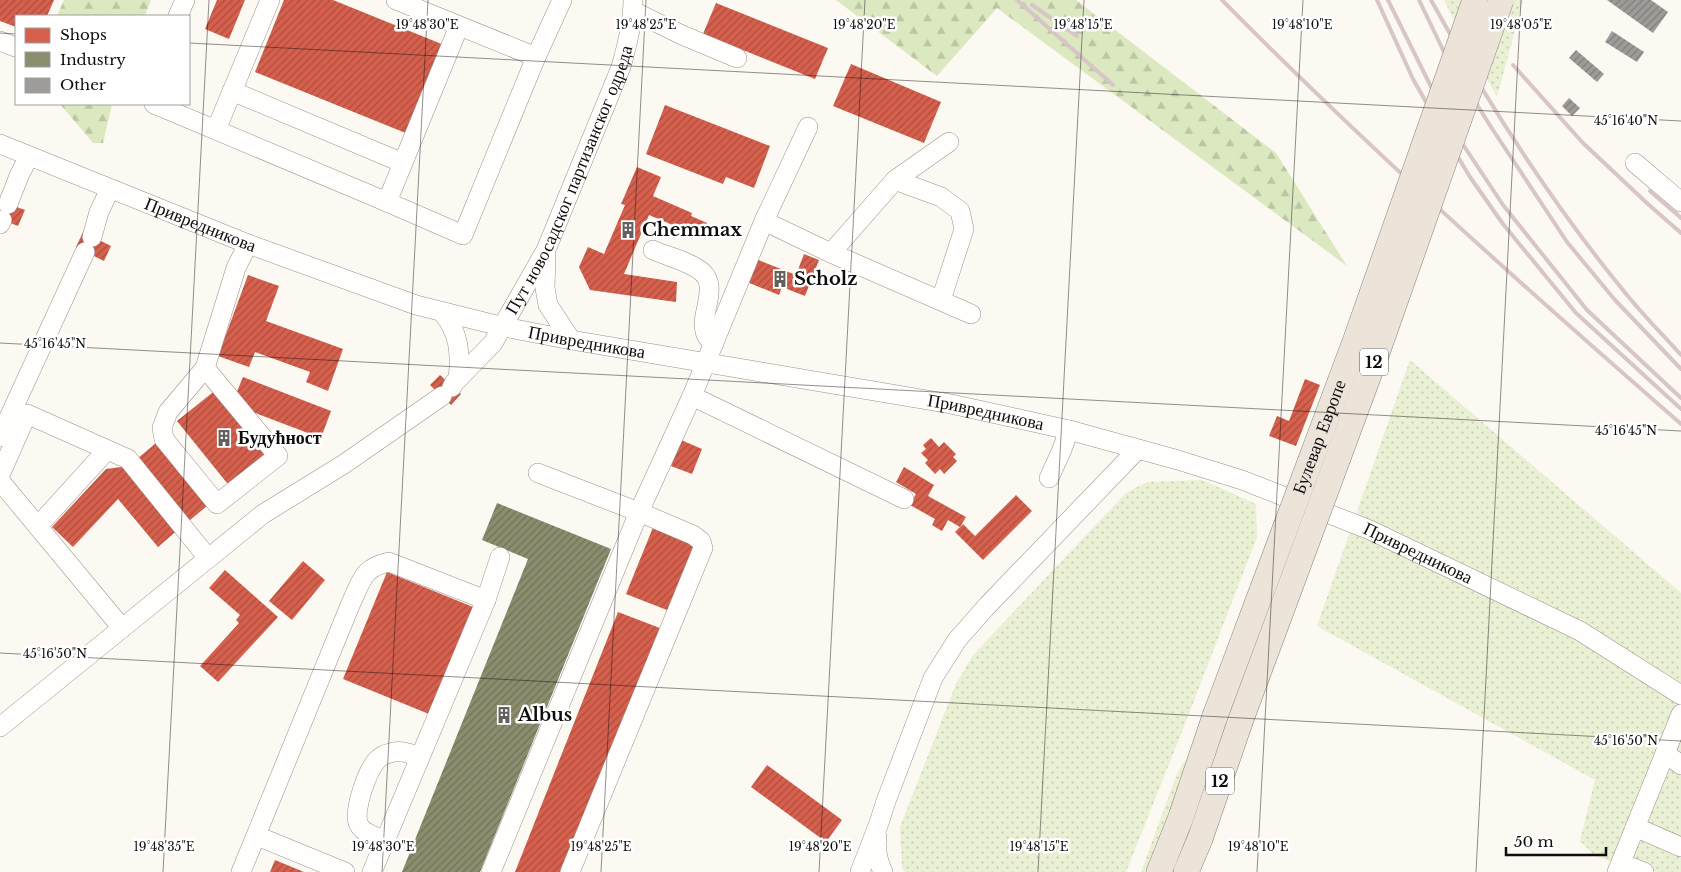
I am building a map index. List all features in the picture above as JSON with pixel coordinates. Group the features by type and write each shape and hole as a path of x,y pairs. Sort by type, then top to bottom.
{"main road":[{"name":"Булевар Европе","path":"1159,872 1181,817 1215,716 1356,339 1475,0"},
{"name":"Булевар Европе","path":"1186,872 1200,839 1240,722 1380,344 1501,0"}],"street":[{"path":"178,15 184,0"},
{"path":"216,130 270,0"},
{"path":"396,0 536,57"},
{"path":"156,105 463,234 536,57 562,0"},
{"path":"633,5 682,35 737,58"},
{"name":"Пут новосадског партизанског одреда","path":"0,727 263,514 344,464 451,387 493,343 504,327 546,250 621,67 629,38 633,5"},
{"path":"387,202 459,26"},
{"path":"232,92 403,163"},
{"path":"491,872 639,512 692,396 764,222 808,127"},
{"path":"831,253 895,180 949,142"},
{"name":"Привредникова","path":"0,144 248,244 442,312 504,327 571,340 951,404 1069,430 1242,480 1370,530 1580,632 1681,695"},
{"path":"3,216 17,179 29,156"},
{"path":"1635,163 1681,202"},
{"path":"895,180 941,197 960,212 964,229 941,300"},
{"path":"0,437 89,244 98,212 110,189"},
{"path":"764,222 971,314"},
{"path":"205,368 278,456 217,504 164,439 162,428 168,412 205,368 236,268 248,244"},
{"path":"546,250 545,279 548,305 571,340"},
{"path":"653,250 696,268 704,274 709,282 704,330 708,338 714,343"},
{"path":"442,312 456,333 460,357 451,387"},
{"path":"692,396 904,499"},
{"path":"0,475 28,414 128,459 208,558"},
{"path":"1049,478 1062,452 1069,430"},
{"path":"38,526 108,450"},
{"path":"860,872 933,678 957,640 987,606 1138,450"},
{"path":"538,473 693,535 701,542 703,548 570,872"},
{"path":"0,481 122,628"},
{"path":"372,872 486,600 500,557"},
{"path":"241,872 366,571 377,565 389,562 486,600"},
{"path":"1644,872 1619,868 1681,714"},
{"path":"385,840 364,832 359,826 356,816 358,803 372,767 378,758 390,752 420,756"},
{"path":"1665,753 1681,765"},
{"path":"879,823 876,843 879,863 883,872"},
{"path":"1635,827 1681,847"},
{"path":"257,836 340,871"}],"green space":[{"path":"64,0 151,0 145,15 57,15"},
{"path":"836,0 1076,0 1276,153 1347,266 997,8 937,76"},
{"path":"1444,0 1523,0 1497,97 1457,26"},
{"path":"61,105 112,105 103,143 93,143"},
{"path":"1410,360 1681,593 1681,872 1637,872 1594,855 1580,841 1595,780 1317,626"},
{"path":"1202,480 1256,504 1257,537 1126,872 905,872 902,868 900,827 956,684 973,655 1126,493 1147,482"},
{"path":"1198,742 1149,872 1141,872 1178,771"}],"building: Shops":[{"path":"0,0 54,0 47,15 15,15 15,27 0,21"},
{"path":"217,0 245,0 229,39 205,29"},
{"path":"284,0 333,0 444,45 408,134 255,72"},
{"path":"716,3 828,48 815,79 703,34"},
{"path":"851,64 941,102 924,143 833,106"},
{"path":"665,105 770,146 754,188 726,177 723,184 646,154"},
{"name":"Chemmax","path":"637,167 661,177 653,196 692,213 691,216 707,223 701,237 649,215 624,274 677,282 676,302 590,290 579,267 588,247 604,254 625,205 621,204"},
{"path":"0,201 25,210 18,226 0,219"},
{"path":"83,232 111,246 104,261 76,247"},
{"name":"Scholz","path":"804,254 819,260 805,296 782,287 779,295 747,282 756,259 796,275"},
{"path":"248,275 279,286 266,321 343,349 328,391 306,382 310,372 255,352 249,367 218,356"},
{"path":"440,375 461,394 451,405 430,385"},
{"path":"243,377 331,411 321,438 245,409 236,394"},
{"path":"1305,379 1320,385 1296,446 1269,436 1277,416 1289,421"},
{"name":"Будућност","path":"217,389 271,456 231,488 177,421"},
{"path":"931,438 939,447 944,442 956,454 953,457 957,461 944,474 940,469 935,474 925,463 928,460 921,453 926,449 923,445"},
{"path":"681,440 702,449 692,474 671,466"},
{"path":"156,443 208,505 189,521 137,459"},
{"path":"121,467 135,473 181,527 158,547 118,499 73,547 52,527 106,469"},
{"path":"904,467 934,485 928,496 966,517 960,527 948,520 942,531 932,525 935,519 910,505 916,494 896,482"},
{"path":"1016,495 1032,511 983,560 955,532 963,524 975,536"},
{"path":"654,525 700,544 672,612 626,594"},
{"path":"303,561 325,580 292,620 269,601"},
{"path":"225,570 278,617 218,682 200,666 239,623 236,620 240,615 209,588"},
{"path":"387,572 473,607 429,714 343,679"},
{"path":"618,612 665,630 655,656 650,653 564,872 515,872"},
{"path":"767,765 842,820 826,842 751,787"},
{"path":"275,860 304,872 270,872"}],"building: Industry":[{"name":"Albus","path":"497,503 611,549 480,872 402,872 528,559 482,540"}],"building: Other":[{"path":"1607,0 1651,0 1668,12 1653,33"},
{"path":"1612,31 1644,52 1637,62 1605,42"},
{"path":"1576,50 1604,74 1597,82 1569,58"},
{"path":"1569,98 1580,108 1572,116 1562,106"}],"railway":[{"path":"1017,0 1113,85"},
{"path":"1222,0 1333,109 1447,216 1681,424"},
{"path":"1377,0 1413,79 1470,177 1503,224 1576,313 1681,409"},
{"path":"1388,0 1450,125 1503,205 1587,310 1681,398"},
{"path":"1419,0 1444,52 1567,242 1615,300 1681,369"},
{"path":"1431,0 1498,115 1547,189 1627,295 1681,355"},
{"path":"1032,5 1077,36"},
{"path":"1513,65 1583,143 1681,233"},
{"path":"1650,191 1681,218"}],"place":[{"name":"Chemmax","path":"628,230"},
{"name":"Scholz","path":"780,279"},
{"name":"Будућност","path":"224,438"},
{"name":"Albus","path":"504,715"}]}
